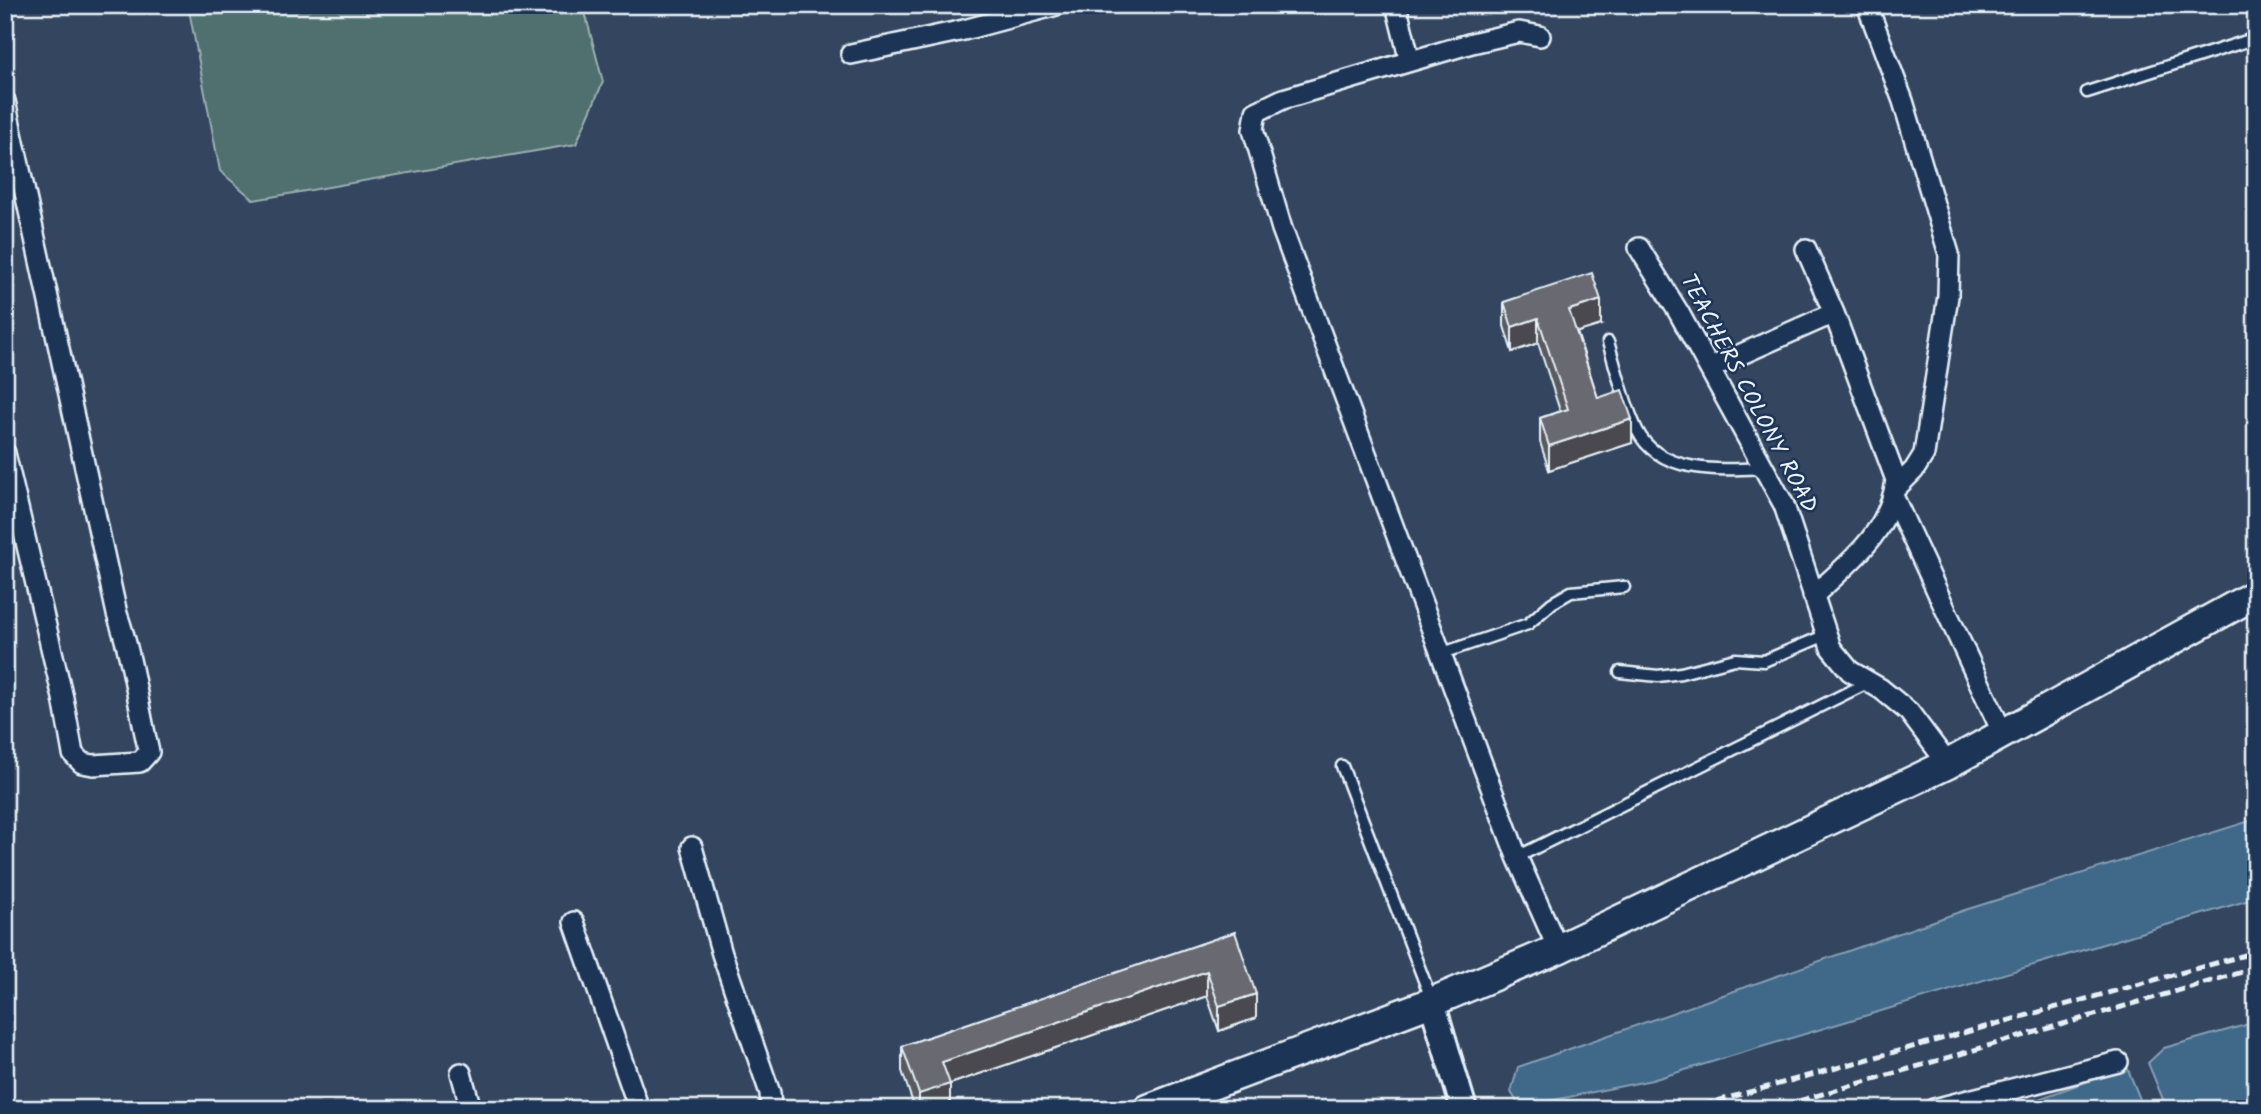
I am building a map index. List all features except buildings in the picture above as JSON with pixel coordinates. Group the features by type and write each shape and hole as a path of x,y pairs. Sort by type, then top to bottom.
{"main road":[{"path":"1148,1109 1432,1002 1558,949 1948,764 2256,594"}],"street":[{"path":"851,54 964,30 1058,5"},
{"path":"1396,5 1410,61"},
{"path":"1813,596 1861,552 1881,526 1895,494 1924,454 1948,296 1950,264 1947,244 1903,101 1867,5"},
{"path":"1540,36 1519,32 1410,61 1263,107 1256,112 1253,130 1282,229 1443,653 1517,857 1558,949"},
{"path":"5,102 117,614 134,666 135,689 149,752 140,762 93,765 82,763 73,754 63,698 5,453"},
{"name":"TEACHERS COLONY ROAD","path":"1639,248 1710,368 1794,530 1830,648 1850,671 1909,712 1948,764"},
{"path":"1806,249 1834,313 1894,469 1895,494 2003,734"},
{"path":"1710,368 1834,313"},
{"path":"692,847 722,954 770,1093 771,1109"},
{"path":"574,922 639,1109"},
{"path":"1432,1002 1464,1109"},
{"path":"1934,1109 2118,1062"},
{"path":"461,1073 471,1109"}],"lane":[{"path":"2087,92 2256,38"},
{"path":"1608,342 1637,429 1657,453 1678,464 1698,467 1764,468"},
{"path":"1443,653 1528,624 1552,603 1571,592 1624,587"},
{"path":"1620,673 1658,676 1735,659 1764,662 1826,635"},
{"path":"1517,857 1869,682"},
{"path":"1342,766 1432,1002"}],"green space":[{"path":"188,5 583,5 603,82 576,144 254,200 220,171"}],"water":[{"path":"2256,819 2256,898 1652,1080 1520,1107 1511,1092 1518,1067 1965,910"},
{"path":"2256,1022 2256,1109 2167,1109 2148,1063 2164,1048"},
{"path":"2127,1067 2144,1109 2011,1109"}],"railway":[{"path":"1688,1109 2256,952"},
{"path":"1771,1109 2256,968"}]}
